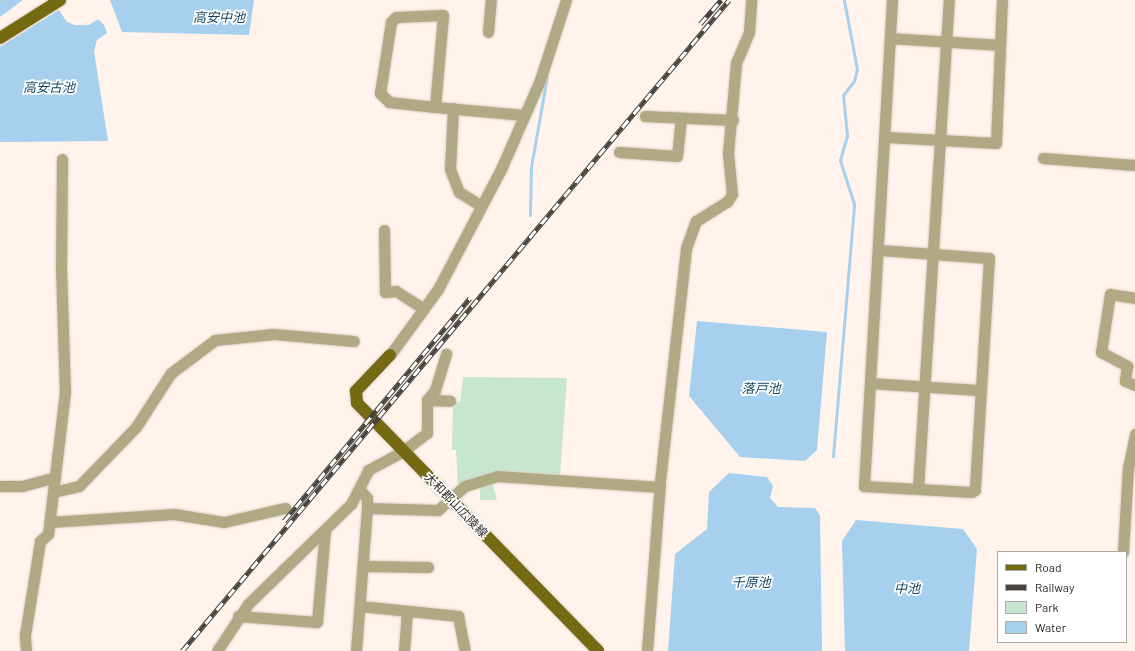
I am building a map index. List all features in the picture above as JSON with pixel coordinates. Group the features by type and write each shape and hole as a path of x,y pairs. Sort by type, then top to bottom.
{"main road":[{"path":"0,38 60,0"},
{"name":"大和郡山広陵線","path":"390,355 356,391 355,397 403,451 598,651"}],"street":[{"path":"488,32 491,0"},
{"path":"390,355 424,309 481,206 524,115 566,0"},
{"path":"647,651 660,487 689,233 696,221 727,202 732,194 728,153 733,120 736,63 749,32 751,0"},
{"path":"879,250 989,258 975,490 864,486 886,137 892,0"},
{"path":"918,489 948,42 949,0"},
{"path":"886,137 996,143 1002,0"},
{"path":"435,107 442,15 396,17 391,22 380,93 389,102 435,107 524,115"},
{"path":"890,38 1000,46"},
{"path":"453,108 450,169 459,192 481,206"},
{"path":"645,116 681,120 733,120"},
{"path":"619,152 677,156 681,120"},
{"path":"1043,158 1135,165"},
{"path":"26,651 25,636 40,542 48,534 50,522 65,392 61,267 62,159"},
{"path":"384,230 386,292 396,291 424,309"},
{"path":"1135,298 1110,294 1101,352 1126,366 1125,381 1135,385"},
{"path":"53,492 79,486 136,427 171,373 208,343 274,334 354,341"},
{"path":"216,651 238,616 351,504 360,490 368,470 403,451 427,433 428,400 435,390 446,354"},
{"path":"871,383 980,390"},
{"path":"428,400 450,401"},
{"path":"1123,551 1128,468 1135,434"},
{"path":"0,486 22,486 56,476"},
{"path":"367,508 438,510 465,486 497,476 660,487"},
{"path":"356,651 367,508 367,498 360,490"},
{"path":"50,522 174,514 224,522 284,508"},
{"path":"238,616 316,622 325,531"},
{"path":"363,566 428,567"},
{"path":"360,606 458,616 465,651"},
{"path":"404,651 407,611"}],"green space":[{"path":"463,377 567,378 560,476 527,476 458,489 456,450 452,450 453,402 460,402"},
{"path":"492,481 497,500 480,500 480,484"}],"water":[{"path":"0,0 23,0 0,17"},
{"name":"高安中池","path":"110,0 254,0 249,35 122,32"},
{"name":"高安古池","path":"59,10 67,22 75,25 89,25 98,19 104,25 107,33 97,40 94,51 108,141 0,142 0,47"},
{"name":"落戸池","path":"697,321 827,332 817,450 805,461 740,457 689,396"},
{"name":"千原池","path":"729,473 767,477 773,486 770,498 778,507 815,508 820,515 822,651 668,651 675,554 707,529 709,492"},
{"name":"中池","path":"856,520 963,529 977,549 969,651 845,651 842,541"}],"waterway":[{"path":"833,456 854,204 840,160 847,135 843,95 854,81 857,69 844,0"},
{"path":"530,215 531,167 547,76"}],"railway":[{"path":"700,24 721,0"},
{"path":"182,651 729,0"},
{"path":"284,521 470,298"}]}
